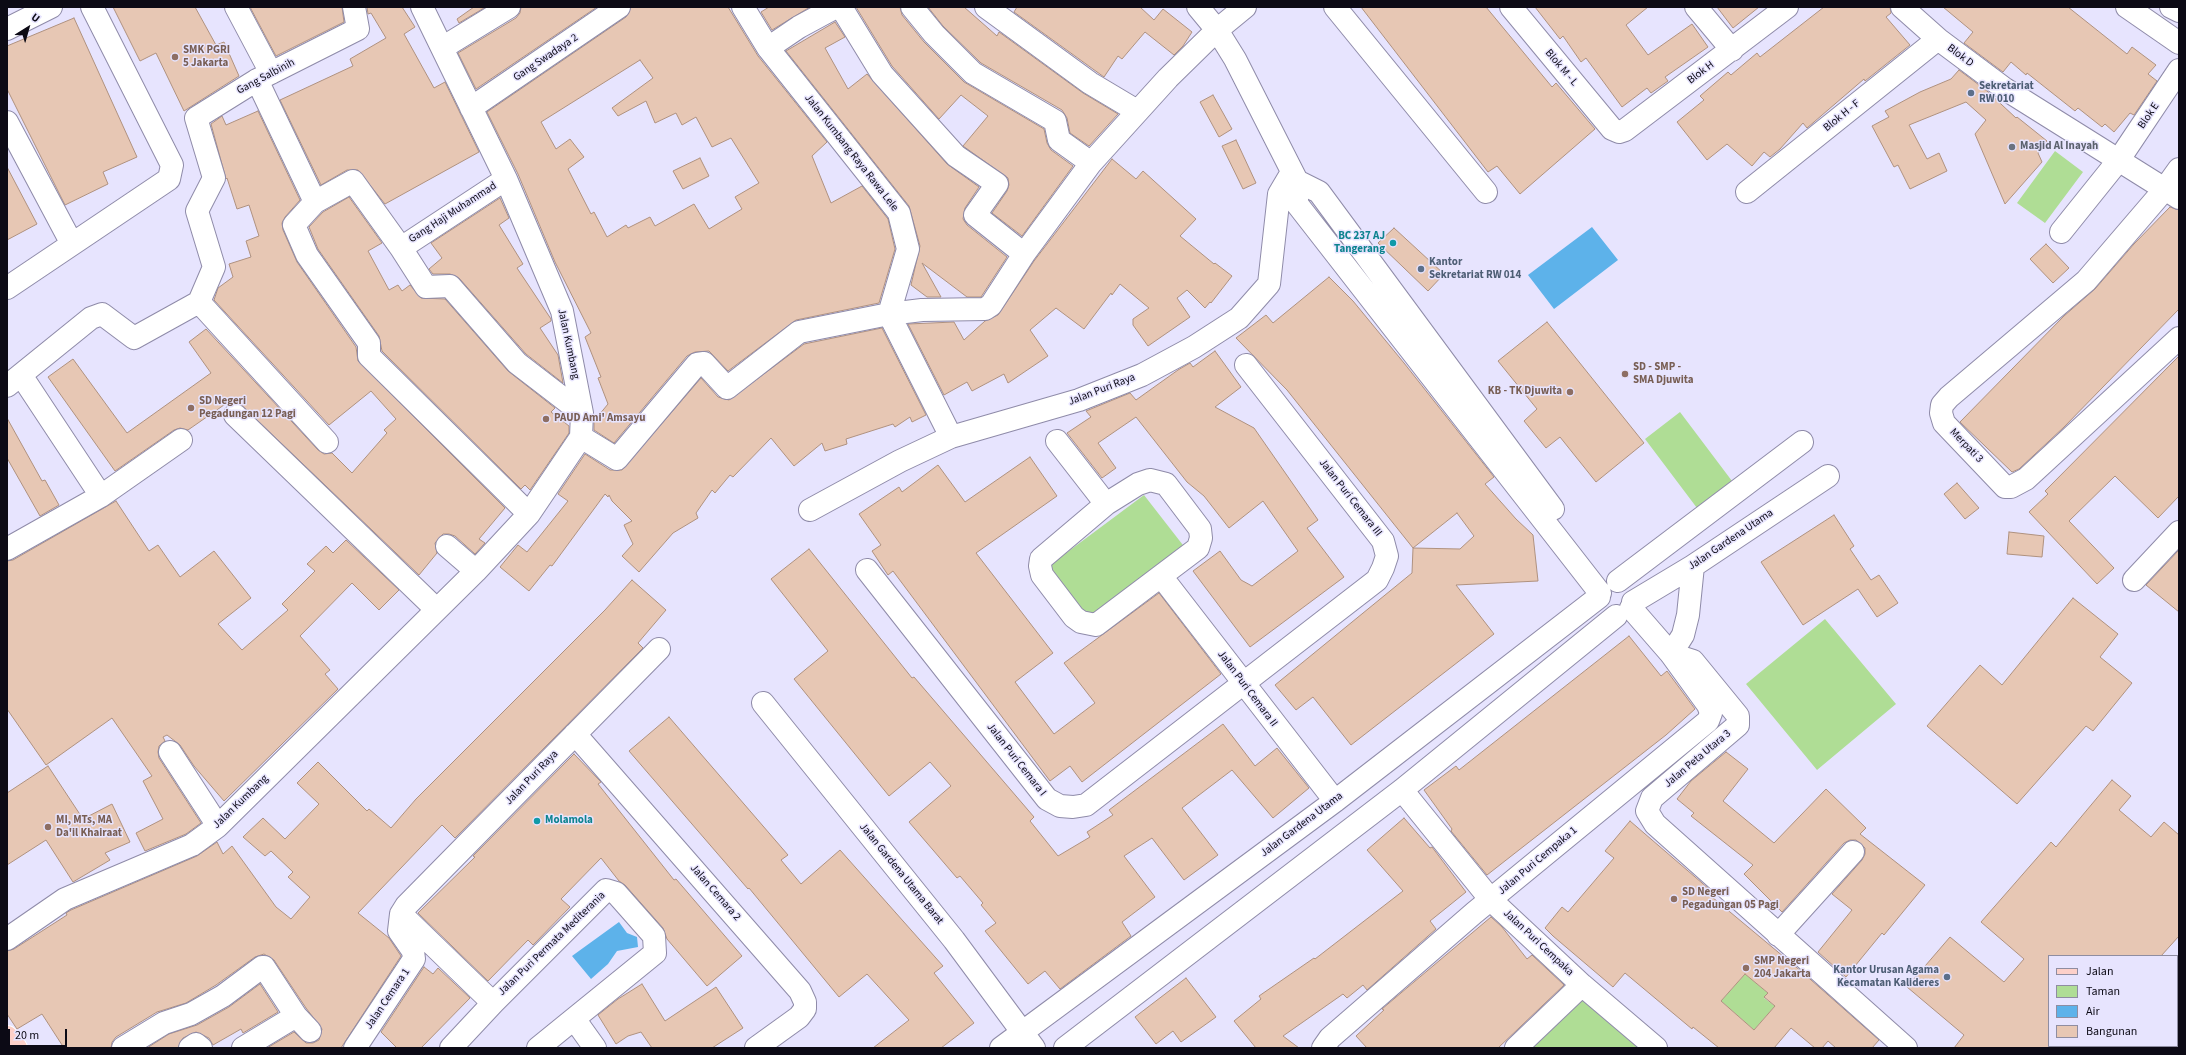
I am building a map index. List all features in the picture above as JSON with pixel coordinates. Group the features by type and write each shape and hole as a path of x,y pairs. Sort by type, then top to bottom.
{"main road":[{"path":"7,1037 16,1048"}],"street":[{"path":"7,29 50,7"},
{"path":"7,288 169,179 172,165 92,7"},
{"path":"236,7 315,202"},
{"name":"Gang Salbinih","path":"199,302 214,267 197,211 214,178 196,118 264,77 358,29 354,7"},
{"name":"Jalan Kumbang","path":"7,939 65,899 192,845 218,826 476,571 529,514 581,437 582,413 562,311 506,179 422,7"},
{"path":"442,48 509,7"},
{"name":"Gang Swadaya 2","path":"471,108 619,7"},
{"name":"Jalan Kumbang Raya Rawa Lele","path":"743,7 768,48 899,214 908,249 889,314"},
{"path":"768,48 836,7"},
{"path":"841,7 882,74 956,156 997,184 975,215 1024,254"},
{"path":"912,7 934,34 973,73 1055,121 1059,140 1091,164"},
{"path":"986,7 1090,83 1137,111"},
{"path":"1198,7 1217,30 1235,59 1295,176 1319,192 1606,588 1602,608 1605,612 1627,609"},
{"path":"581,437 617,459 697,364 704,363 727,388 799,332 889,314 922,310 985,309 991,305 1024,254 1091,164 1137,111 1217,30 1245,7"},
{"path":"1335,7 1486,192"},
{"name":"Blok M - L","path":"1511,7 1612,129"},
{"path":"1696,7 1732,50"},
{"name":"Blok H","path":"1612,129 1617,132 1625,130 1787,7"},
{"name":"Blok D","path":"1902,7 1938,39 2005,90 2172,194"},
{"path":"2127,7 2179,43"},
{"path":"2171,7 2179,11"},
{"name":"Blok H - F","path":"1747,192 1938,39"},
{"name":"Blok E","path":"2060,232 2118,161 2179,70"},
{"path":"7,122 72,244"},
{"path":"2172,194 2179,169"},
{"name":"Jalan Puri Raya","path":"810,510 900,461 951,437 1079,400 1135,377 1194,347 1239,318 1269,284 1279,194 1295,176"},
{"name":"Gang Haji Muhammad","path":"401,248 506,179"},
{"path":"529,514 369,356 370,343 307,255 294,225 315,202 353,181 401,248 426,287 450,286 517,363 582,413"},
{"name":"Merpati 3","path":"2172,194 2086,281 1949,397 1942,405 1941,413 1944,423 2005,487 2011,487 2026,479 2179,338"},
{"path":"101,496 14,381 92,318 102,314 134,338 199,302 327,442"},
{"path":"889,314 951,437"},
{"name":"Jalan Puri Cemara III","path":"1242,682 1377,580 1387,556 1384,541 1246,365"},
{"path":"235,415 436,609"},
{"path":"7,549 101,496 181,440"},
{"path":"1057,441 1106,504"},
{"name":"Jalan Gardena Utama","path":"1001,1048 1028,1040 1606,588 1802,442"},
{"name":"Jalan Gardena Utama","path":"1065,1048 1402,790 1627,609 1828,476"},
{"path":"1150,480 1160,481 1166,484 1200,529 1202,538 1198,548 1096,626 1088,625 1074,617 1042,575 1040,566 1041,559 1106,504 1138,484 1150,480"},
{"path":"2134,580 2179,532"},
{"path":"446,546 476,571"},
{"path":"1676,660 1688,615 1693,566"},
{"name":"Jalan Puri Cemara I","path":"866,570 1047,800 1060,806 1073,807 1086,805 1242,682"},
{"name":"Jalan Puri Cemara II","path":"1161,576 1335,801"},
{"path":"1606,588 1628,586 1631,590 1627,609"},
{"path":"1627,609 1676,660"},
{"name":"Jalan Puri Raya","path":"403,910 658,649"},
{"name":"Jalan Peta Utara 3","path":"1676,660 1693,661 1738,716 1738,725 1652,798 1647,810 1655,824 1778,935"},
{"name":"Jalan Puri Cempaka 1","path":"1323,1048 1330,1038 1491,900 1708,721 1711,713 1708,705 1676,660"},
{"name":"Jalan Gardena Utama Barat","path":"763,702 954,940 1028,1040"},
{"name":"Jalan Cemara 2","path":"576,734 800,991 805,1002 805,1009 799,1017 756,1048"},
{"path":"170,752 218,826"},
{"name":"Jalan Puri Cempaka","path":"1402,790 1491,900 1582,985 1656,1048"},
{"path":"1853,852 1778,935 1906,1048"},
{"name":"Jalan Puri Permata Mediterania","path":"451,1048 493,1003 606,890 616,894 654,936 655,953 575,1020 538,1048"},
{"path":"403,910 493,1003"},
{"name":"Jalan Cemara 1","path":"355,1048 414,959 413,951 399,931 403,910"},
{"path":"123,1048 164,1024 191,1014 224,996 264,967 303,1024 243,1048"},
{"path":"1516,1048 1582,985"},
{"path":"575,1020 595,1048"},
{"path":"190,1048 196,1044 202,1048"}],"green space":[{"path":"2055,151 2083,172 2045,223 2017,203"},
{"path":"1680,412 1732,481 1697,508 1645,439"},
{"path":"1144,495 1186,549 1084,624 1042,571"},
{"path":"1825,619 1896,704 1817,770 1746,684"},
{"path":"1745,974 1768,993 1764,998 1775,1006 1754,1030 1721,1001"},
{"path":"1586,995 1650,1048 1529,1048"}],"water":[{"path":"1592,227 1618,260 1554,309 1528,275"},
{"path":"619,922 627,933 637,937 638,947 617,951 608,964 591,979 572,956"}],"building":[{"name":"SMK PGRI 5 Jakarta","path":"113,7 195,7 216,45 224,42 239,76 184,111 156,53 140,61"},
{"path":"250,7 342,7 344,22 276,56"},
{"path":"367,7 402,7 415,27 404,34 434,88 445,82 479,152 385,204 358,170 347,170 321,185 280,100 353,66 350,59 386,38 371,13 368,14"},
{"path":"474,7 484,8 459,23 457,19"},
{"path":"521,7 597,7 476,89 458,53 516,18 520,13"},
{"path":"631,7 728,7 758,56 827,142 812,156 831,203 862,186 888,219 895,249 879,303 796,320 728,371 709,351 695,352 687,356 614,443 594,430 594,421 608,404 598,378 601,377 585,337 591,333 555,262 518,174 487,112 626,17","holes":["640,60 653,78 612,108 618,116 646,101 655,123 676,113 682,125 696,117 712,147 731,138 759,183 735,197 742,209 709,229 694,204 655,226 650,217 628,228 626,225 607,237 594,212 591,214 568,169 584,157 570,139 556,149 541,122"]},
{"path":"769,7 810,7 772,30 761,12"},
{"path":"856,7 900,7 902,15 924,42 964,82 1044,129 1047,143 1051,150 1073,166 1022,236 992,213 1007,191 1009,185 1008,178 963,146 988,116 961,95 939,119 892,66"},
{"path":"928,7 964,7 997,36 999,32 1083,93 1118,114 1089,146 1070,133 1067,118 1062,110 981,63 943,26"},
{"path":"1017,7 1140,7 1154,20 1163,9 1192,32 1183,46 1174,55 1145,32 1122,59 1118,56 1104,77 1014,12"},
{"path":"1361,7 1486,7 1552,87 1556,83 1595,129 1520,194 1497,166 1488,172"},
{"path":"1535,7 1648,7 1626,25 1648,55 1692,24 1708,47 1665,77 1668,81 1651,93 1647,88 1622,107 1586,58 1581,62 1563,36 1560,39"},
{"path":"1717,7 1759,7 1733,28"},
{"path":"1824,7 1890,7 1891,13 1886,17 1910,45 1865,81 1864,79 1807,128 1803,123 1780,149 1770,157 1764,152 1752,166 1727,144 1707,160 1677,122 1704,100 1700,96 1728,72 1731,75 1757,53 1760,57"},
{"path":"1943,7 2068,7 2127,54 2132,47 2156,65 2148,74 2157,81 2134,115 2130,113 2114,132 2105,124 2102,127 2078,108 2075,111 2027,73 2026,75 2011,62 2003,72 1964,43 1973,32"},
{"path":"74,18 137,157 103,172 108,184 65,205 7,89 7,46"},
{"path":"835,22 845,37 825,48 848,89 867,74 947,164 979,187 965,208 963,219 967,225 1007,257 981,297 967,297 922,263 941,297 927,297 911,285 920,246 909,206 786,51"},
{"path":"1959,70 1987,91 2016,118 2017,117 2047,141 2038,153 2042,162 2005,204 1975,134 1986,120 1966,102 1909,125 1927,159 1939,153 1947,171 1910,189 1898,165 1894,167 1872,126 1889,117 1885,111 1920,92 1951,79"},
{"path":"1213,95 1232,129 1219,137 1200,102"},
{"path":"258,111 300,200 285,217 282,223 283,230 297,262 356,347 358,361 505,508 479,539 485,543 475,554 455,536 443,534 435,543 437,553 419,575 234,398 188,430 180,428 174,430 115,471 48,377 73,359 127,433 211,373 189,342 206,329 318,450 324,454 332,453 352,473 387,433 384,430 396,419 371,391 329,425 214,300 218,288 233,277 229,264 251,257 246,241 259,236 249,205 237,209 227,178 226,179 211,124 222,116 226,125"},
{"path":"1236,140 1256,183 1243,189 1222,146"},
{"path":"700,158 709,176 683,189 673,171"},
{"path":"1112,159 1136,179 1143,171 1196,219 1180,236 1214,264 1215,263 1232,276 1211,303 1210,302 1205,308 1187,290 1177,298 1190,317 1148,346 1133,325 1133,319 1149,308 1120,284 1112,295 1111,293 1084,329 1056,308 1030,330 1048,356 1008,383 1004,374 972,391 967,382 944,395 908,324 954,322 964,340 985,321 998,315 1034,261"},
{"path":"7,167 37,224 7,240"},
{"path":"349,197 382,243 368,251 389,290 398,285 402,291 410,285 421,298 445,299 508,371 555,408 551,412 569,426 569,433 530,490 525,485 521,489 382,351 379,336 318,249 309,227 323,212"},
{"path":"500,198 509,218 499,225 523,264 517,268 551,319 551,321 540,328 558,355 563,383 526,354 459,278 450,274 433,274 429,269 442,258 431,243"},
{"path":"2170,207 2179,210 2179,309 2064,427 2019,469 2012,472 1960,422 2064,316 2095,289 2134,244"},
{"path":"1394,228 1444,274 1428,291 1378,243"},
{"path":"2046,244 2069,268 2053,283 2030,259"},
{"path":"1329,277 1353,301 1494,477 1485,484 1516,519 1533,535 1538,581 1456,585 1494,634 1351,745 1313,697 1296,710 1275,685 1412,573 1413,548 1287,390 1236,338 1266,315 1273,323","holes":["1457,513 1474,536 1460,549 1413,548"]},
{"path":"1547,322 1644,443 1596,482 1560,437 1546,448 1524,421 1537,409 1498,361"},
{"path":"882,328 926,415 912,422 910,417 895,427 893,424 846,439 847,444 825,451 822,443 794,466 771,438 733,477 730,475 715,493 712,490 696,513 698,518 673,533 639,572 622,556 633,544 624,525 632,521 612,501 609,495 608,497 605,494 552,566 550,565 529,591 500,567 518,545 527,552 568,501 558,494 585,454 610,470 622,470 701,378 718,397 729,400 804,344"},
{"path":"1215,351 1241,387 1215,407 1254,428 1318,520 1307,528 1344,577 1250,647 1193,571 1220,551 1241,580 1252,586 1298,551 1263,501 1229,528 1204,496 1187,482 1136,417 1098,443 1116,468 1102,478 1067,433 1091,417 1086,411 1130,393 1136,400 1178,370 1190,363 1193,367"},
{"path":"2179,356 2179,496 2158,518 2115,476 2069,521 2114,568 2097,584 2029,512 2048,494 2045,491"},
{"path":"7,418 42,481 45,480 59,505 40,516 7,458"},
{"path":"1030,457 1057,496 976,553 1053,653 1015,682 1054,734 1095,703 1064,663 1159,593 1221,674 1082,782 1070,766 1050,781 893,571 888,575 872,551 881,545 859,514 899,487 902,492 938,465 965,502"},
{"path":"1957,483 1979,508 1965,519 1944,494"},
{"path":"116,501 149,551 158,545 180,577 214,551 251,598 218,624 242,650 288,610 282,604 315,571 307,564 326,546 333,553 346,540 399,590 379,610 352,583 300,636 330,670 325,674 338,689 224,801 194,766 180,745 167,735 163,737 165,741 159,746 159,758 201,823 186,834 145,851 136,833 163,819 143,781 152,776 112,718 46,765 7,709 7,561 13,560"},
{"path":"1834,515 1854,546 1850,549 1871,580 1879,575 1898,603 1877,617 1858,589 1803,625 1761,562"},
{"path":"2009,532 2044,536 2042,557 2007,554"},
{"path":"809,549 912,678 914,677 1034,817 1030,821 1058,856 1090,837 1087,832 1113,815 1109,810 1223,724 1255,766 1277,748 1309,788 1273,818 1232,770 1182,808 1218,855 1184,880 1152,838 1124,856 1155,897 1122,922 1131,936 1060,989 1045,971 1028,984 985,931 996,923 981,905 983,903 960,876 957,878 909,822 951,786 930,762 889,796 794,679 828,651 771,579"},
{"path":"2179,550 2179,612 2146,585"},
{"path":"632,580 666,610 638,643 643,648 455,838 442,825 358,913 389,938 401,956 341,1048 267,1048 294,1032 306,1043 313,1043 319,1040 322,1029 274,960 264,954 255,957 216,985 186,1003 157,1012 116,1037 112,1042 111,1048 64,1048 42,1014 17,1029 7,1014 7,951 14,949 67,915 66,913 71,910 197,856 217,842 223,854 232,846 276,907 291,919 310,897 288,877 293,872 271,851 265,856 243,837 263,818 285,839 319,804 297,783 318,762 367,811 369,809 391,828 416,799 605,610"},
{"path":"2073,598 2118,634 2100,657 2132,683 2093,731 2086,726 2017,804 1927,726 1980,665 2002,685"},
{"path":"1629,636 1661,676 1667,671 1695,709 1666,735 1487,875 1451,831 1452,829 1424,790 1456,766 1459,770"},
{"path":"669,717 788,855 781,860 801,884 840,850 943,966 934,973 974,1023 941,1048 873,1048 909,1020 867,974 839,997 749,888 748,889 629,751"},
{"path":"1726,752 1748,769 1723,801 1774,843 1826,789 1866,828 1860,834 1925,885 1884,935 1882,933 1846,977 1818,952 1852,910 1832,894 1862,860 1865,854 1865,848 1856,840 1850,840 1844,843 1782,912 1744,874 1753,865 1691,816 1694,813 1677,799 1691,781"},
{"path":"574,754 601,782 598,784 674,880 676,879 742,956 707,986 667,939 663,928 625,885 619,881 601,858 561,899 570,907 533,945 528,940 488,981 418,913 475,857 473,856"},
{"name":"MI, MTs, MA Da'il Khairaat","path":"48,766 83,819 112,804 130,842 105,853 110,860 73,882 46,840 7,865 7,793"},
{"path":"2112,780 2131,796 2119,810 2151,837 2164,822 2179,835 2179,936 2162,955 2048,955 2049,1048 1954,1048 1964,1035 1907,987 1950,937 2004,982 2024,959 1981,922 2051,842 2056,847"},
{"path":"1404,818 1430,848 1432,847 1466,892 1430,921 1436,929 1367,990 1363,985 1347,998 1343,994 1283,1036 1299,1048 1256,1048 1234,1021 1261,999 1259,996 1314,958 1315,959 1403,891 1367,850"},
{"path":"1630,821 1709,889 1706,892 1802,972 1879,1040 1872,1048 1836,1048 1828,1041 1822,1048 1815,1048 1791,1028 1774,1048 1719,1048 1693,1027 1692,1029 1625,973 1613,987 1545,928 1562,907 1568,912 1614,858 1605,851","holes":["1745,974 1768,993 1764,997 1775,1006 1754,1030 1721,1001"]},
{"path":"1491,917 1502,927 1527,959 1532,955 1564,985 1498,1048 1367,1048 1356,1036 1384,1010 1382,1009"},
{"path":"424,967 433,974 438,968 470,998 421,1048 397,1048 381,1032"},
{"path":"1186,978 1216,1017 1181,1042 1173,1031 1156,1044 1135,1017"},
{"path":"260,984 278,1012 243,1033 241,1029 213,1045 209,1038 196,1032 183,1038 178,1048 147,1048 169,1034 197,1025 229,1007"},
{"path":"642,984 665,1021 716,987 743,1028 712,1048 652,1048 641,1032 628,1036 616,1044 598,1015 618,999"}],"place":[{"name":"SMK PGRI 5 Jakarta","path":"175,57"},
{"name":"Sekretariat RW 010","path":"1971,93"},
{"name":"Masjid Al Inayah","path":"2012,147"},
{"name":"BC 237 AJ Tangerang","path":"1393,243"},
{"name":"Kantor Sekretariat RW 014","path":"1421,269"},
{"name":"SD - SMP - SMA Djuwita","path":"1625,374"},
{"name":"KB - TK Djuwita","path":"1570,392"},
{"name":"SD Negeri Pegadungan 12 Pagi","path":"191,408"},
{"name":"PAUD Ami' Amsayu","path":"546,419"},
{"name":"Molamola","path":"537,821"},
{"name":"MI, MTs, MA Da'il Khairaat","path":"48,827"},
{"name":"SD Negeri Pegadungan 05 Pagi","path":"1674,899"},
{"name":"SMP Negeri 204 Jakarta","path":"1746,968"},
{"name":"Kantor Urusan Agama Kecamatan Kalideres","path":"1947,977"}]}
